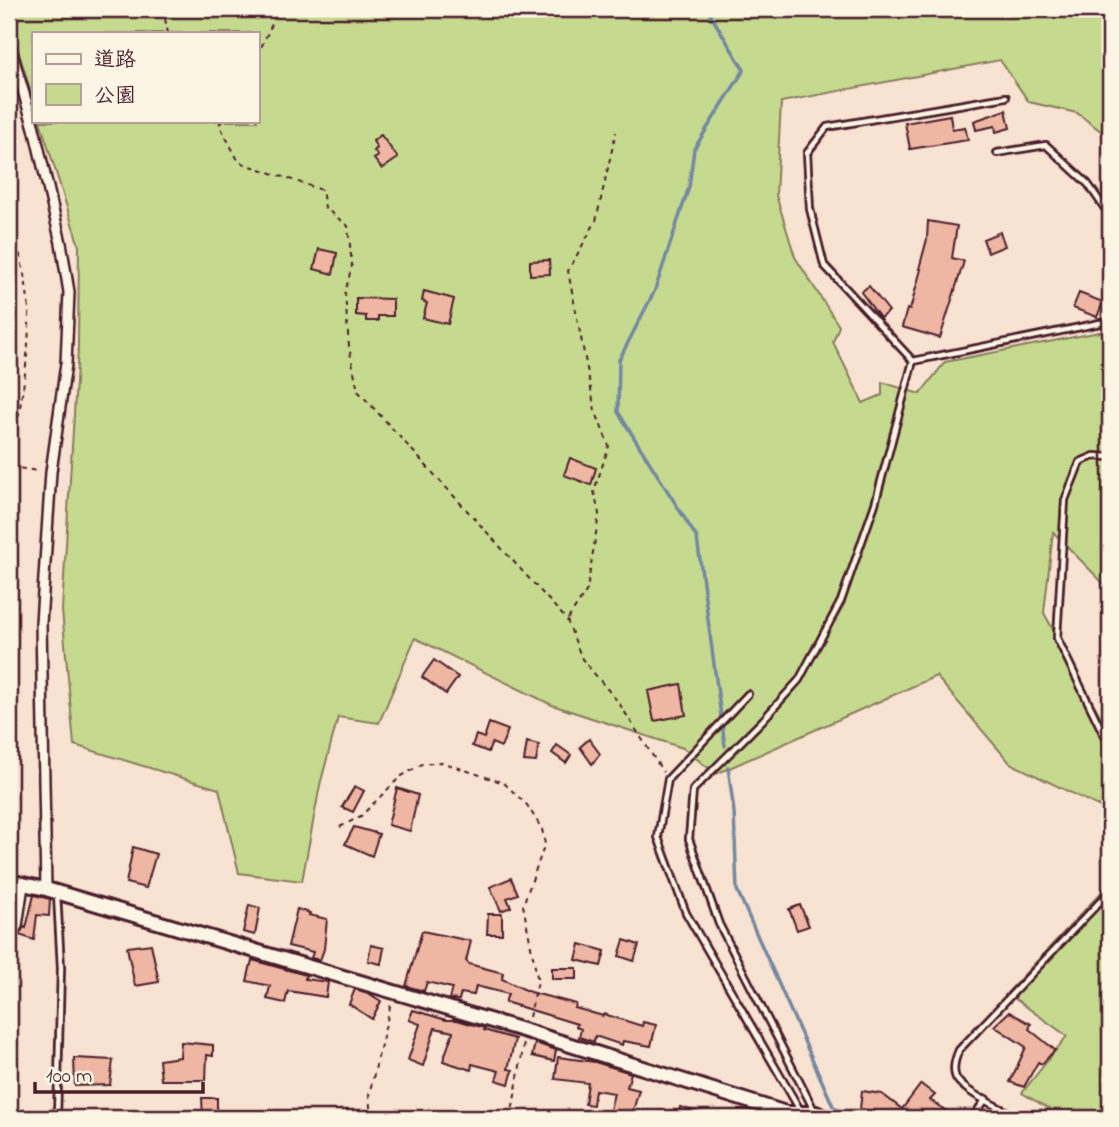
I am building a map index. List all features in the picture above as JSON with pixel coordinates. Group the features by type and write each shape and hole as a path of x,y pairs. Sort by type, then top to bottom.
{"street":[{"path":"9,43 32,121"},
{"path":"32,122 61,243 69,292 66,364 51,472 41,623 52,891"},
{"path":"9,881 52,891 526,1031 786,1113 815,1115"},
{"path":"9,936 16,926 23,885"}],"lane":[{"path":"913,361 824,265 810,209 807,153 827,127 1006,97"},
{"path":"997,153 1046,145 1088,184 1110,216"},
{"path":"913,361 1109,322 1110,313"},
{"path":"815,1115 719,924 689,839 693,790 799,680 841,601 875,504 913,361"},
{"path":"1110,457 1094,456 1080,462 1065,500 1057,638 1103,733 1110,741"},
{"path":"748,694 668,779 658,837 686,914 815,1115"},
{"path":"1103,733 1110,728"},
{"path":"52,891 61,968 57,1118"},
{"path":"1019,1118 967,1089 956,1077 954,1062 959,1050 1110,891"},
{"path":"972,1118 986,1099"}],"path":[{"path":"163,9 169,32"},
{"path":"259,52 279,9"},
{"path":"215,122 219,124 239,162 322,190 324,208 348,226 352,265 345,293 349,347 358,391 567,620 582,660 619,703 668,779"},
{"path":"567,620 587,590 599,514 594,491 609,446 595,410 568,271 596,221 616,132"},
{"path":"9,215 20,252 29,311 25,369 9,467 51,472"},
{"path":"340,827 361,816 400,777 422,764 441,762 504,783 527,805 542,829 545,844 523,905 538,982 526,1031 511,1118"},
{"path":"371,1118 369,1095 393,993"}],"green space":[{"path":"9,9 1110,9 1110,138 1077,113 1029,102 1000,60 781,102 776,195 795,257 839,326 833,342 863,403 882,395 882,382 920,394 945,362 1110,330 1110,590 1053,532 1044,613 1110,734 1110,812 1010,763 936,676 716,774 683,748 552,705 415,638 379,723 338,717 320,785 302,881 239,873 219,789 74,745 62,610 78,349 79,246 40,122 259,122 259,32 32,32 32,96 9,20"},
{"path":"1105,888 1110,895 1110,1118 1065,1118 1022,1093 1067,1036 1007,993"}],"building":[{"path":"1006,110 1010,128 996,132 995,126 976,130 974,121"},
{"path":"950,115 952,129 965,127 968,140 910,149 905,123"},
{"path":"381,135 398,158 382,169 374,159 378,156 374,151 377,148 373,141"},
{"path":"928,221 957,226 952,258 964,261 940,338 902,327 907,309 910,310 921,269"},
{"path":"1000,232 1005,246 988,253 983,239"},
{"path":"319,249 337,253 333,274 314,269"},
{"path":"549,260 550,274 530,275 530,261"},
{"path":"869,286 889,311 880,318 861,292"},
{"path":"424,291 454,299 448,324 423,318 427,303 422,301"},
{"path":"1079,293 1103,302 1097,317 1073,308"},
{"path":"356,298 393,299 393,316 378,316 378,321 366,321 366,316 356,315"},
{"path":"570,458 596,468 591,485 564,475"},
{"path":"434,660 458,677 446,694 422,677"},
{"path":"681,684 686,715 654,721 648,691"},
{"path":"489,723 508,730 501,747 492,743 488,752 472,746 476,735 484,738"},
{"path":"589,739 600,754 592,764 580,747"},
{"path":"527,742 539,745 536,762 524,761"},
{"path":"557,745 571,755 566,763 552,753"},
{"path":"355,786 364,791 353,812 342,807"},
{"path":"397,788 418,795 410,831 388,825"},
{"path":"354,827 379,834 372,856 345,844"},
{"path":"133,847 156,854 146,888 126,883"},
{"path":"511,878 518,894 507,898 511,907 501,911 490,887"},
{"path":"34,895 50,899 49,916 37,915 34,940 19,935 24,927 26,928"},
{"path":"249,905 260,908 255,935 243,932"},
{"path":"800,905 809,926 797,930 789,909"},
{"path":"297,909 327,919 320,960 311,958 313,952 288,946"},
{"path":"488,914 502,914 502,934 487,934"},
{"path":"422,931 471,941 466,961 469,964 503,973 502,979 530,992 576,1004 575,1008 603,1016 604,1014 642,1026 643,1022 656,1025 651,1046 623,1041 622,1045 595,1036 594,1042 579,1037 581,1029 576,1027 577,1024 505,1002 508,994 476,986 474,995 461,993 459,1000 449,999 452,988 427,982 424,991 406,986"},
{"path":"624,940 639,945 634,961 619,956"},
{"path":"151,944 159,982 135,986 127,947"},
{"path":"580,944 605,951 601,966 576,960"},
{"path":"371,945 384,948 381,964 368,961"},
{"path":"252,960 306,975 305,979 328,982 326,997 288,991 285,1003 267,999 270,986 247,981"},
{"path":"552,968 577,968 577,979 552,979"},
{"path":"355,989 381,1001 372,1019 349,1004"},
{"path":"413,1010 446,1020 457,1020 515,1039 508,1069 513,1070 509,1084 496,1080 499,1071 472,1064 471,1070 443,1061 453,1032 435,1028 423,1066 408,1060 420,1024 409,1020"},
{"path":"1009,1012 1031,1024 1029,1029 1055,1050 1042,1064 1038,1062 1024,1087 1010,1082 1026,1047 994,1026"},
{"path":"181,1042 213,1045 213,1056 207,1055 206,1080 161,1080 159,1060 180,1057"},
{"path":"535,1043 556,1050 554,1061 532,1056"},
{"path":"558,1057 595,1062 631,1073 627,1087 639,1090 631,1118 608,1118 614,1093 595,1090 593,1105 585,1104 588,1083 555,1079"},
{"path":"74,1058 113,1060 110,1085 75,1086"},
{"path":"921,1084 935,1095 930,1100 957,1118 892,1118 885,1113 860,1109 862,1091 882,1094 902,1109"},
{"path":"202,1098 217,1098 217,1118 203,1118"},
{"path":"680,1107 711,1116 711,1118 678,1118"}],"waterway":[{"path":"707,9 744,70 694,149 689,187 655,290 619,360 618,412 697,538 725,746"},
{"path":"728,767 734,812 737,890 833,1106 848,1118"}]}
